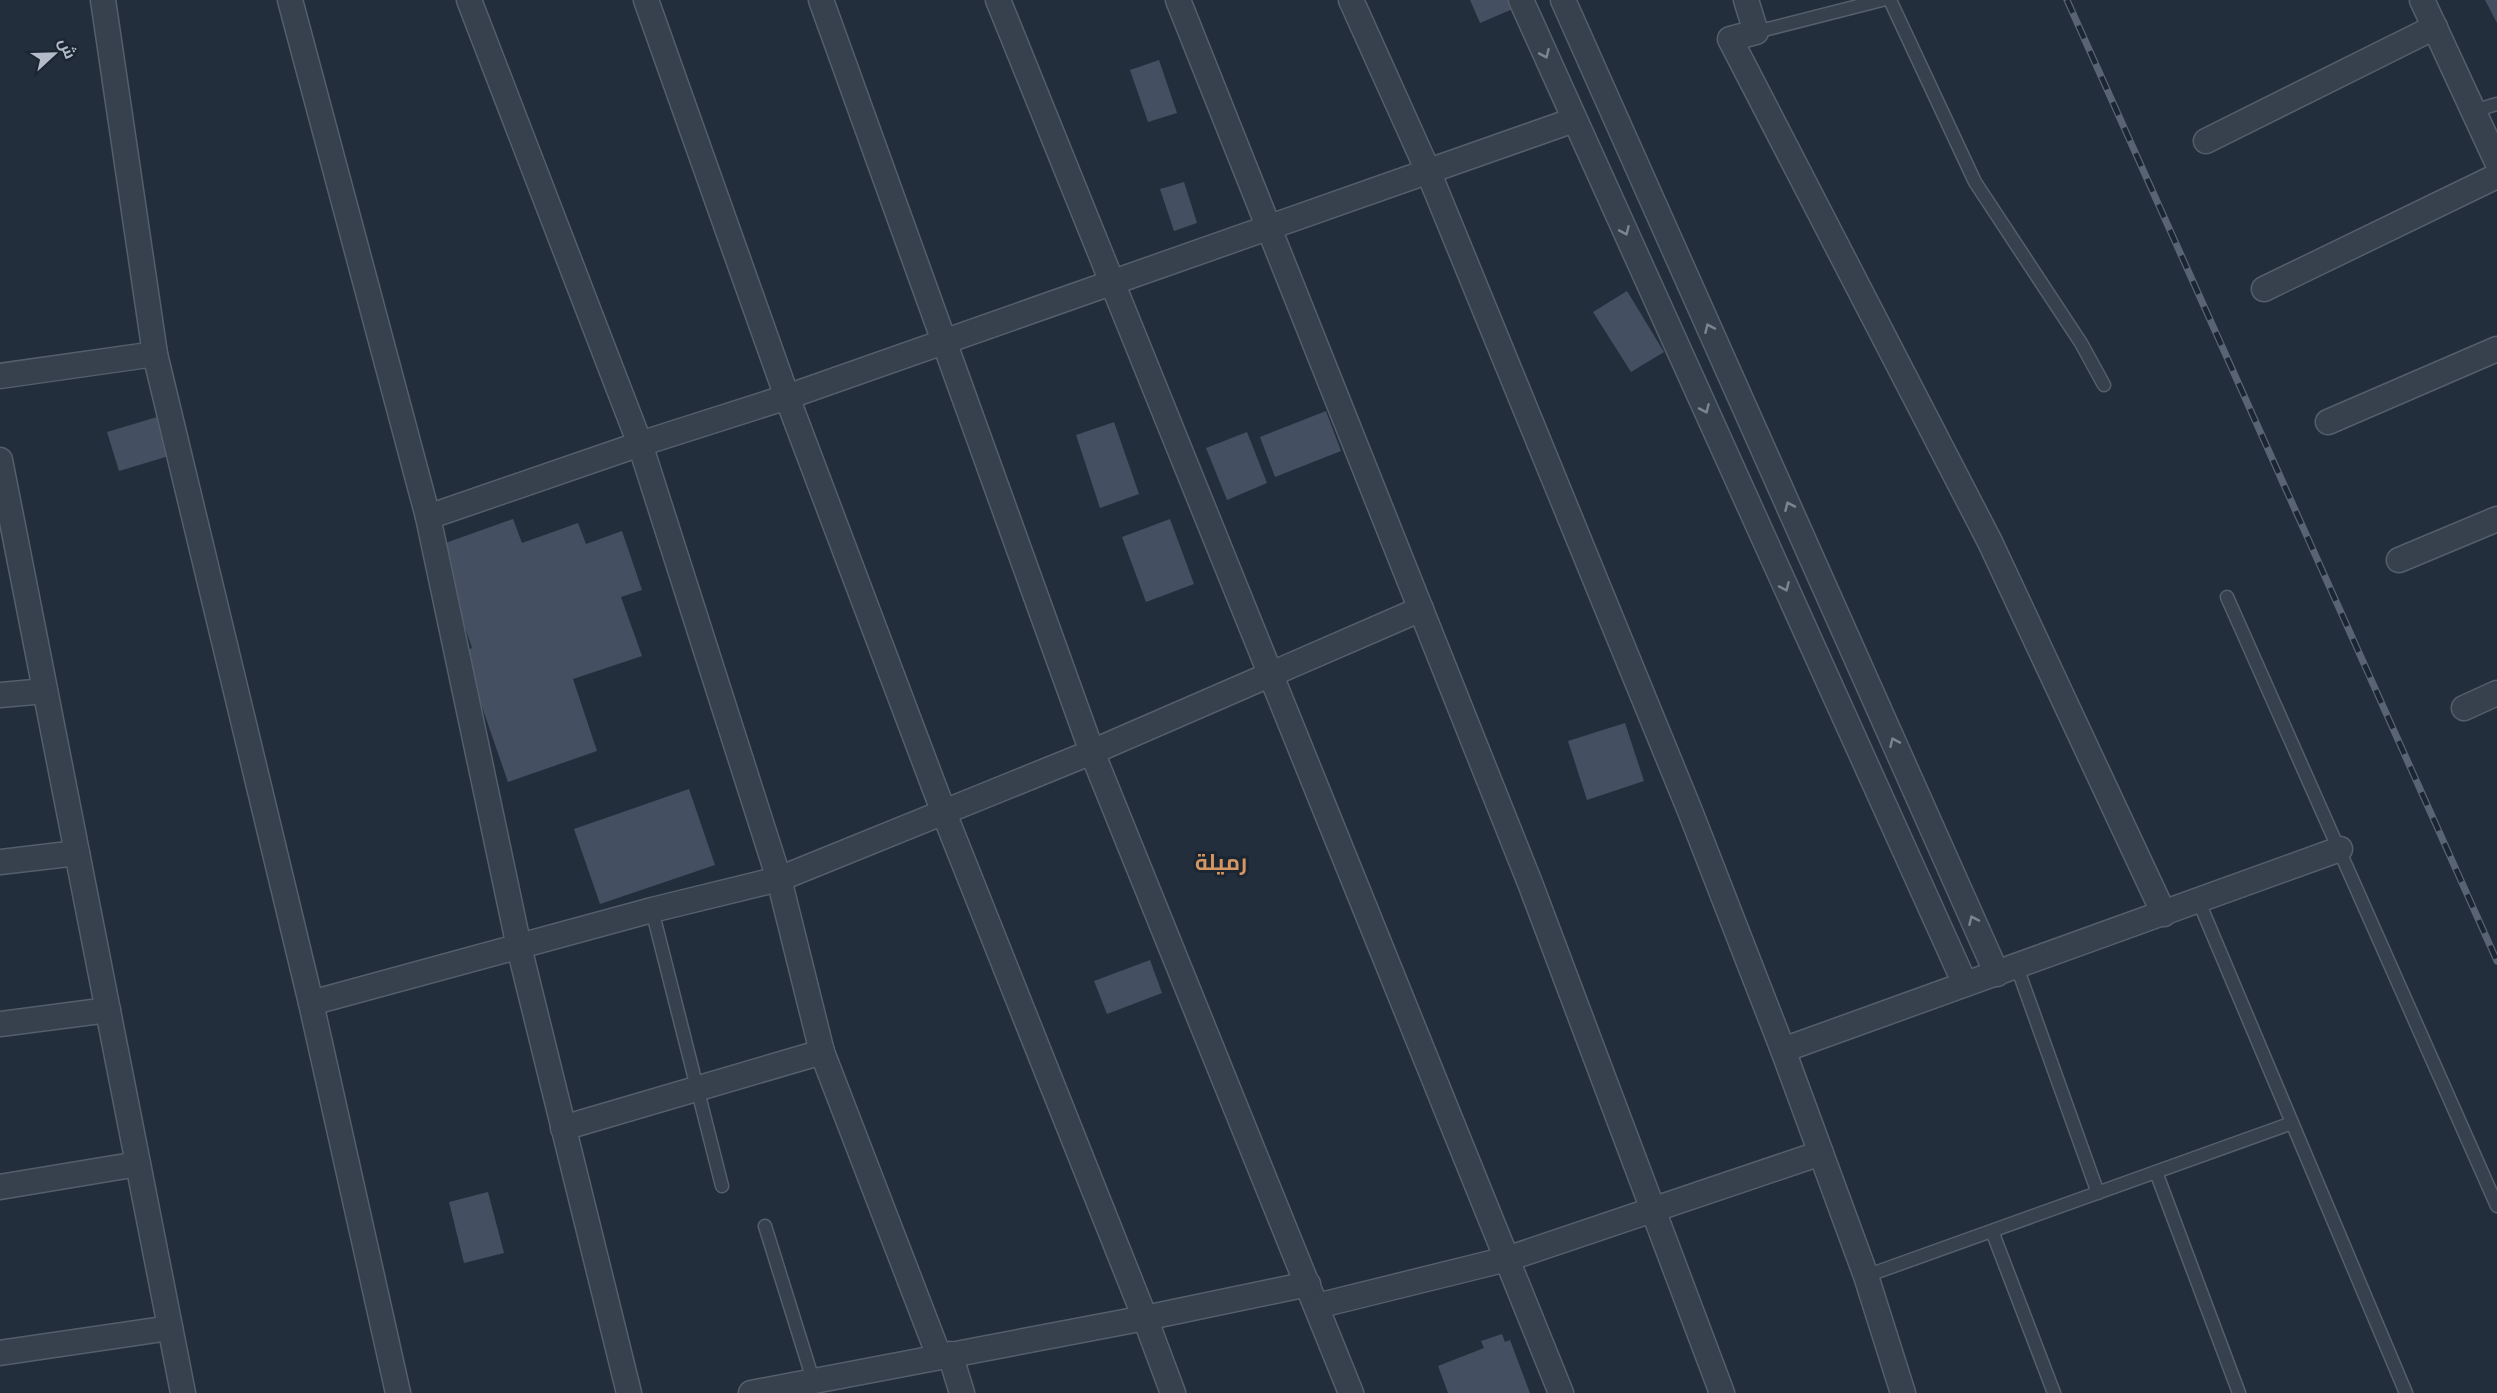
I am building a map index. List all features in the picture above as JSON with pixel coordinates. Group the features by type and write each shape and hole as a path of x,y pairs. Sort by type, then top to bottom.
{"street":[{"path":"103,0 155,354 311,1003 398,1393"},
{"path":"290,0 428,517 519,947 629,1393"},
{"path":"469,0 640,444 779,879 822,1052 962,1393"},
{"path":"646,0 787,397 944,813 1173,1393"},
{"path":"821,0 1092,752 1352,1393"},
{"path":"998,0 1561,1393"},
{"path":"1178,0 1530,883 1722,1393"},
{"path":"1351,0 1428,171 1690,811 1821,1153 1866,1276 1903,1393"},
{"path":"1521,0 1965,984"},
{"path":"1563,0 2007,970"},
{"path":"1746,0 1756,32 1730,39 1990,542 2164,914"},
{"path":"2422,0 2497,162"},
{"path":"2206,141 2435,27"},
{"path":"428,517 640,444 787,397 1574,120"},
{"path":"2264,289 2497,176"},
{"path":"2328,422 2497,349"},
{"path":"0,376 155,354"},
{"path":"0,460 6,525 45,691 183,1393"},
{"path":"2398,560 2497,519"},
{"path":"311,1003 652,910 779,879 1092,752 1421,609"},
{"path":"0,695 45,691"},
{"path":"2464,708 2497,693"},
{"path":"1783,1050 2199,902 2340,849"},
{"path":"0,862 77,853"},
{"path":"0,1024 108,1010"},
{"path":"564,1128 822,1052"},
{"path":"751,1393 828,1385 945,1355 1145,1318 1313,1295 1507,1259 1821,1153"},
{"path":"0,1187 138,1164"},
{"path":"0,1353 170,1328"}],"lane":[{"path":"1756,32 1882,0"},
{"path":"1890,0 1975,182 2081,343 2104,386"},
{"path":"2473,111 2497,104"},
{"path":"2227,597 2497,1206"},
{"path":"2199,902 2406,1393"},
{"path":"652,910 722,1186"},
{"path":"2007,970 2098,1193"},
{"path":"1866,1276 2292,1123"},
{"path":"2156,1172 2239,1393"},
{"path":"765,1226 828,1385"},
{"path":"1992,1231 2054,1393"}],"building":[{"path":"1470,0 1520,0 1522,5 1480,23"},
{"path":"2485,0 2497,0 2497,23"},
{"path":"1159,60 1177,113 1148,122 1130,70"},
{"path":"1184,182 1197,223 1174,231 1160,189"},
{"path":"1627,291 1664,352 1631,372 1593,312"},
{"path":"1326,411 1341,451 1275,477 1260,437"},
{"path":"157,417 169,456 119,471 107,432"},
{"path":"1114,422 1139,494 1100,508 1076,435"},
{"path":"1247,432 1267,483 1227,500 1206,448"},
{"path":"513,519 522,543 578,523 586,544 622,531 642,590 621,597 642,656 573,679 597,751 508,782 463,652 472,648 437,546"},
{"path":"1170,519 1194,584 1146,602 1122,537"},
{"path":"1625,723 1644,781 1587,800 1568,741"},
{"path":"689,789 715,865 600,904 574,829"},
{"path":"1150,960 1162,993 1107,1014 1094,981"},
{"path":"488,1192 504,1253 464,1263 449,1202"},
{"path":"1502,1334 1505,1342 1510,1340 1530,1393 1448,1393 1438,1366 1484,1348 1481,1341"}],"railway":[{"path":"2067,0 2497,961"}],"district":[{"name":"رميلة","path":"1221,862"}]}
